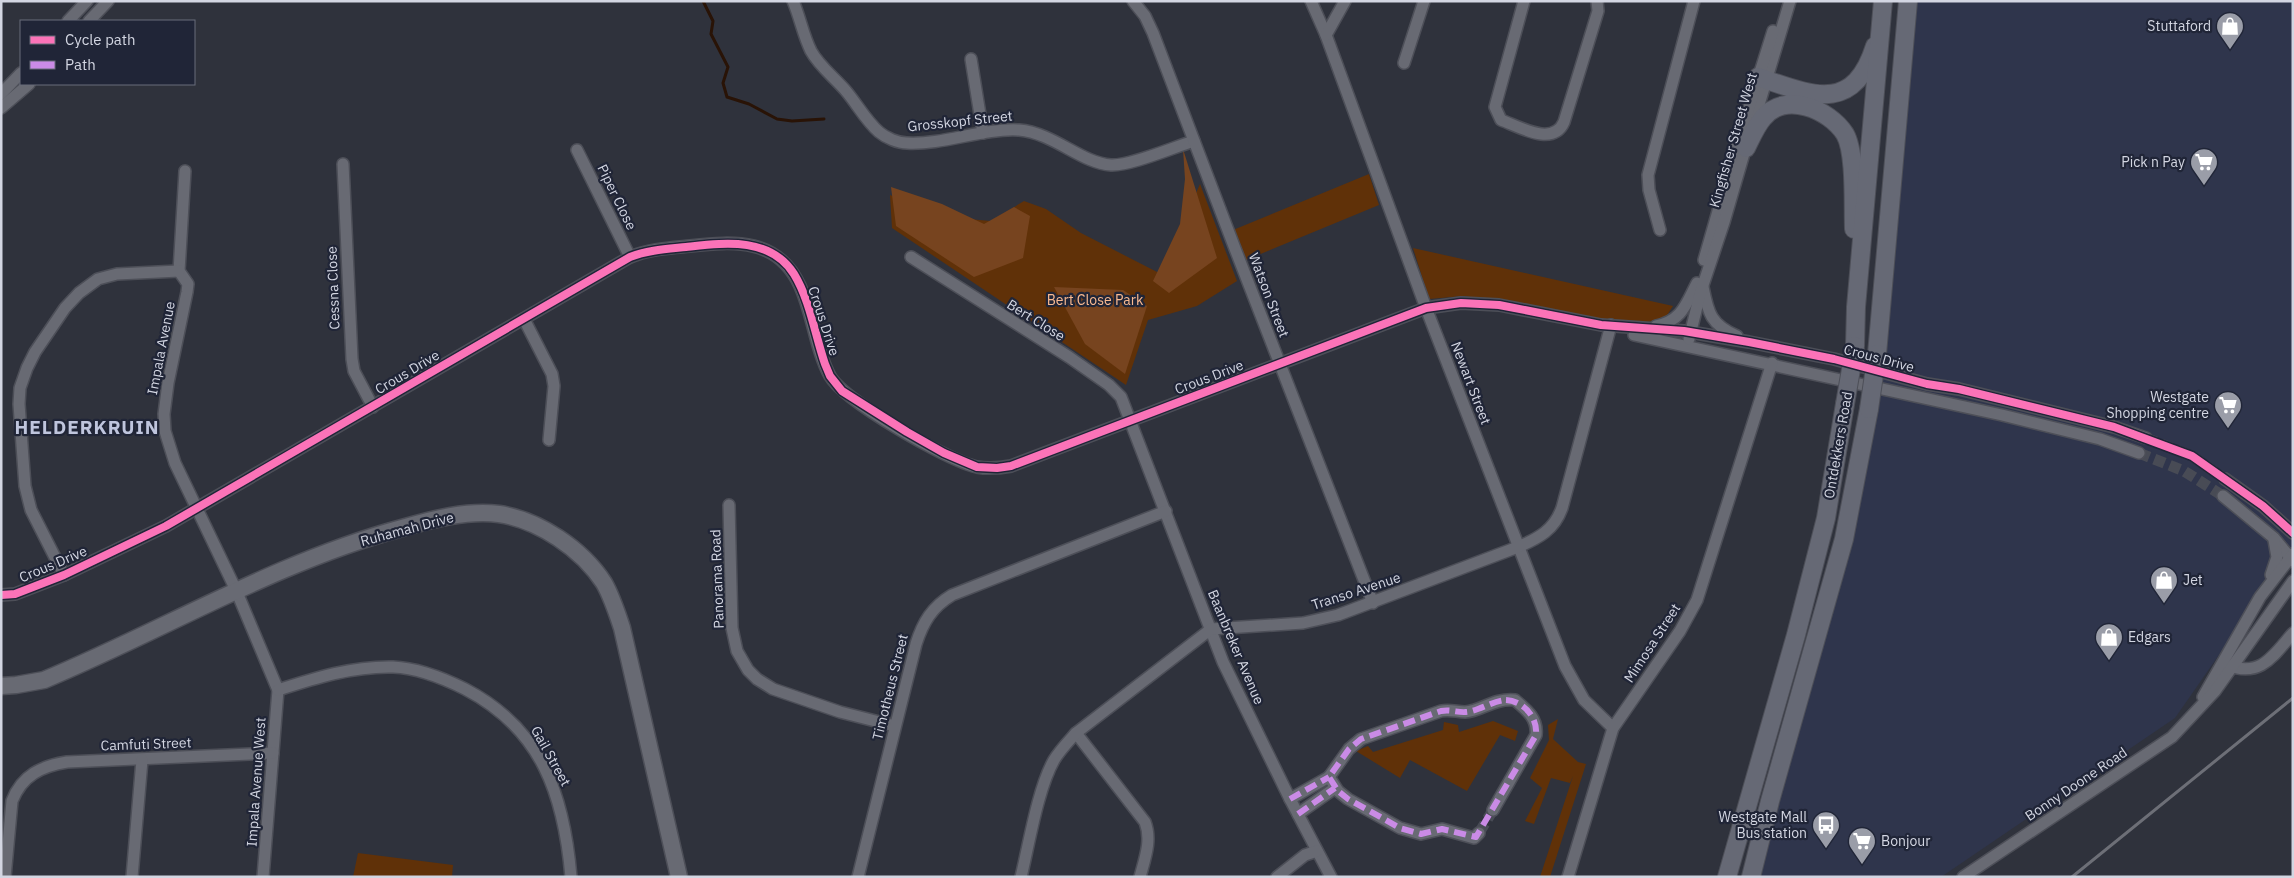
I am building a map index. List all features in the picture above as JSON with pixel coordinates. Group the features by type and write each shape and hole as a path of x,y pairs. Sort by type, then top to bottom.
{"main road":[{"name":"Ontdekkers Road","path":"1727,877 1796,635 1826,518 1855,346 1856,307 1883,1"},
{"name":"Ontdekkers Road","path":"1751,877 1770,801 1844,539 1869,408 1877,354 1908,1"},
{"path":"1760,83 1820,95 1838,93 1855,83 1861,75 1873,51 1880,29"},
{"path":"1760,83 1820,106 1834,117 1845,134 1852,169 1856,307"},
{"path":"1746,148 1763,118 1776,108 1786,105 1795,104 1813,109 1828,117 1845,134"}],"street":[{"path":"69,20 87,1"},
{"path":"90,20 108,1"},
{"name":"Grosskopf Street","path":"793,1 811,51 880,133 891,139 906,143 1019,130 1058,141 1087,157 1109,165 1152,155 1194,140"},
{"name":"Watson Street","path":"1133,1 1145,16 1154,33 1279,363 1374,603"},
{"name":"Newart Street","path":"1311,1 1326,35 1426,308 1518,547 1575,686 1594,710 1613,728"},
{"path":"1326,35 1344,1"},
{"path":"1404,63 1424,1"},
{"path":"1524,1 1494,102 1499,118 1544,135 1552,135 1561,129 1596,20 1599,7 1597,1"},
{"path":"1660,230 1649,190 1648,175 1694,1"},
{"name":"Kingfisher Street West","path":"1685,344 1700,284 1783,1"},
{"name":"Kingfisher Street West","path":"1632,329 1654,327 1671,322 1679,316 1700,284 1724,222 1746,148 1760,83 1790,1"},
{"path":"970,59 983,133"},
{"path":"1,94 20,74"},
{"path":"1,108 28,85"},
{"name":"Piper Close","path":"577,150 630,257"},
{"name":"Cessna Close","path":"344,164 352,359 354,372 373,407"},
{"name":"Impala Avenue","path":"185,171 179,271 188,284 188,292 168,383 164,414 165,431 175,463 236,590 278,690"},
{"name":"Crous Drive","path":"1,595 15,594 64,575 166,526 630,257 650,250 734,243 759,247 788,265 801,288 825,364 836,384 853,398 907,432 966,464 986,468 1011,466 1426,308 1461,302 1499,305 1772,363 2100,439 2139,453"},
{"name":"Bert Close","path":"911,257 1109,385 1125,405 1130,422"},
{"path":"64,575 34,518 25,486 19,404 20,388 27,368 35,352 64,308 79,293 98,279 117,274 179,271"},
{"path":"1700,284 1711,318 1729,333 1748,342"},
{"path":"524,318 552,374 554,386 549,440"},
{"name":"Crous Drive","path":"1608,327 1687,332 1834,359 1927,384 1959,389 2114,427 2146,438"},
{"name":"Transo Avenue","path":"1211,629 1303,623 1338,615 1374,603 1538,539 1557,520 1608,327"},
{"name":"Mimosa Street","path":"1568,877 1613,728 1680,631 1697,600 1772,363"},
{"name":"Baanbreker Avenue","path":"1130,422 1223,662 1290,800 1331,877"},
{"path":"2225,479 2293,533"},
{"path":"2223,496 2274,538 2291,557"},
{"name":"Panorama Road","path":"729,505 732,628 737,651 743,662 758,679 773,689 840,712 896,726"},
{"name":"Timotheus Street","path":"858,877 922,624 941,602 952,595 1166,511"},
{"name":"Ruhamah Drive","path":"1,686 21,685 44,680 236,590 323,554 376,535 445,517 472,514 500,514 552,534 578,553 594,569 604,584 616,609 642,711 679,877"},
{"path":"2276,519 2293,525"},
{"path":"2267,586 2277,557 2274,538"},
{"name":"Bonny Doone Road","path":"1963,877 2154,750 2186,724 2198,707 2215,691 2254,608 2267,586 2291,557"},
{"name":"Bonny Doone Road","path":"2227,665 2289,592 2293,582"},
{"path":"2254,608 2266,618"},
{"path":"1021,877 1048,775 1062,748 1076,733 1211,629"},
{"path":"2227,665 2250,669 2258,668 2271,658 2293,633"},
{"name":"Gail Street","path":"278,690 328,674 367,668 394,667 450,681 477,695 507,716 526,737 549,778 561,809 571,877"},
{"name":"Impala Avenue West","path":"263,877 278,690"},
{"path":"1290,800 1329,777 1349,748 1361,739 1441,711 1451,709 1467,712 1497,701 1515,700 1532,717 1536,736 1493,810"},
{"path":"1076,733 1139,814 1147,828 1149,841 1140,877"},
{"name":"Camfuti Street","path":"5,877 12,801 16,790 25,779 42,768 57,764 273,753"},
{"path":"132,877 142,760"},
{"path":"1329,777 1335,788 1348,799 1400,828 1417,834 1442,829 1474,838 1479,833"},
{"path":"1298,814 1335,788"},
{"path":"1277,877 1305,855 1317,851"}],"shaded area":[{"name":"Westgate Shopping centre","path":"1913,1 2293,1 2293,557 2267,586 2175,718 1941,877 1758,877 1877,388"}],"green space":[{"path":"1183,149 1217,258 1169,293 1153,281 1180,224 1185,179"},
{"path":"1369,174 1379,205 1246,260 1233,230"},
{"name":"Bert Close Park","path":"1200,184 1237,281 1197,306 1148,320 1126,385 892,228 890,195 944,217 991,221 1024,201 1046,209 1081,233 1161,274"},
{"path":"891,187 942,204 984,224 1014,207 1030,216 1023,258 974,277 896,226"},
{"path":"1413,248 1673,306 1664,320 1628,324 1464,296 1429,299"},
{"path":"1054,287 1123,290 1147,306 1125,374 1085,344"},
{"path":"1558,719 1553,739 1578,762 1586,764 1550,877 1540,877 1573,776 1570,783 1551,778 1534,824 1525,821 1542,788 1530,778 1549,740 1548,725"},
{"path":"1493,721 1518,731 1515,741 1500,735 1467,791 1410,760 1400,778 1356,751 1368,746 1373,752 1443,730 1444,722 1458,725 1459,732"},
{"path":"358,853 453,865 452,877 353,877"}],"waterway":[{"path":"703,1 713,21 711,34 728,67 723,83 727,97 749,104 777,119 792,121 824,119"}],"tunnel":[{"path":"2146,438 2192,456 2225,479"},
{"path":"2139,453 2184,471 2223,496"},
{"path":"1479,833 1493,810"}],"railway":[{"path":"2072,877 2293,698"}],"marked path":[{"path":"1506,700 1518,703 1528,711 1535,722 1536,735 1476,837 1442,829 1421,834 1400,828 1348,799 1338,791 1329,777 1349,749 1361,739 1441,711 1471,711 1506,700"},
{"path":"1290,799 1329,777"},
{"path":"1298,814 1335,788"}],"cycle path":[{"path":"1,595 15,594 64,575 166,526 630,257 658,250 715,244 745,245 759,248 772,253 784,262 800,284 825,364 830,376 842,391 944,453 977,467 997,468 1011,466 1426,308 1461,303 1499,305 1601,325 1684,331 1749,342 1834,359 1927,384 1959,389 2114,427 2192,456 2263,506 2293,533"}],"place":[{"name":"Stuttaford","path":"2230,50"},
{"name":"Pick n Pay","path":"2204,186"},
{"name":"Westgate Shopping centre","path":"2228,429"},
{"name":"Jet","path":"2164,604"},
{"name":"Edgars","path":"2109,661"},
{"name":"Westgate Mall Bus station","path":"1826,849"},
{"name":"Bonjour","path":"1862,865"}],"district":[{"name":"HELDERKRUIN","path":"87,427"}]}
